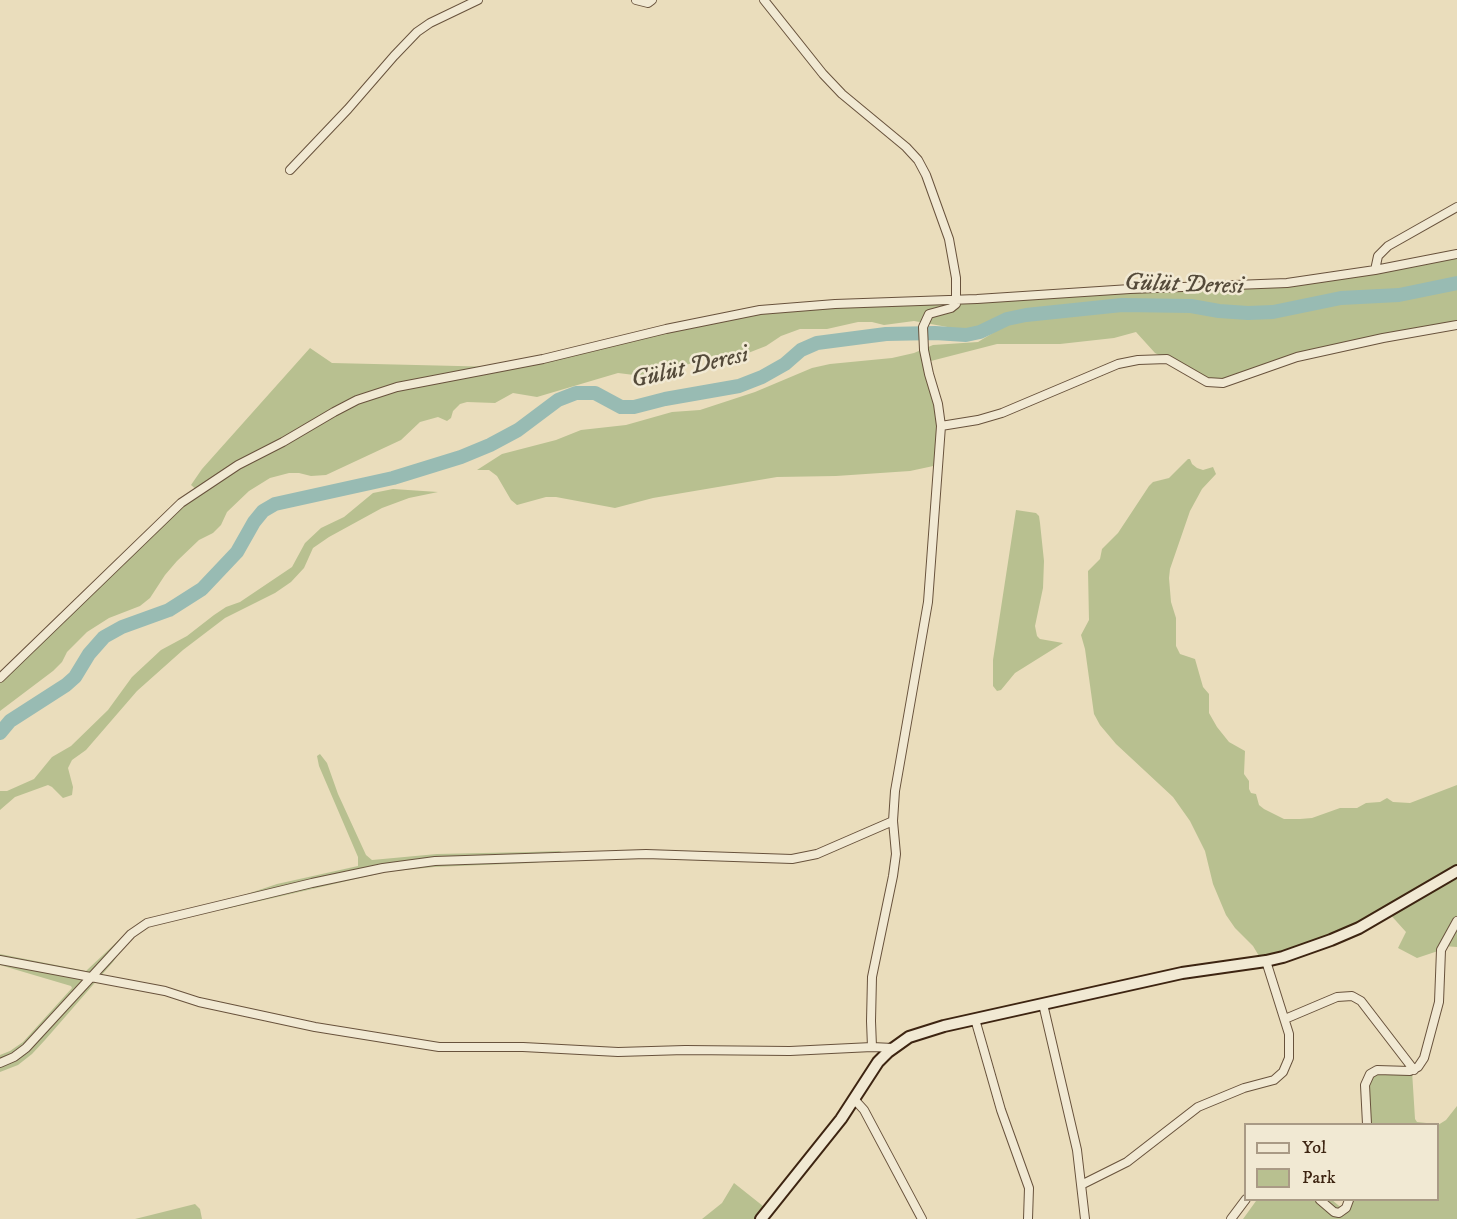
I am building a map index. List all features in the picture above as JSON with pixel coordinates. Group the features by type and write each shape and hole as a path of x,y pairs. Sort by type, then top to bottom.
{"street":[{"path":"290,170 417,32 430,23 478,0"},
{"path":"636,0 648,3 652,0"},
{"path":"764,0 823,74 861,111 906,147 922,166 954,259 956,304 951,308 929,314 923,327 924,350 938,404 941,426 928,602 895,791 893,821 895,864 872,977 872,1047"},
{"path":"1375,270 1378,256 1388,246 1457,207"},
{"path":"0,678 181,503 238,465 357,400 397,387 543,358 760,310 835,304 1287,283 1375,270 1457,254"},
{"path":"941,426 978,420 1002,413 1119,364 1138,360 1167,359 1207,382 1222,383 1297,357 1457,325"},
{"path":"0,1063 26,1048 130,934 147,923 383,868 445,861 646,854 792,859 817,854 893,821"},
{"path":"766,1217 841,1119 878,1062 909,1037 975,1019 1182,973 1266,961 1308,949 1359,928 1457,871"},
{"path":"1367,1123 1365,1085 1370,1074 1377,1070 1404,1072 1414,1070 1424,1058 1439,1002 1441,950 1457,921"},
{"path":"0,960 90,979 165,991 199,1002 315,1027 439,1047 523,1047 618,1052 893,1048"},
{"path":"1083,1184 1127,1162 1198,1107 1279,1076 1287,1067 1289,1034 1266,961"},
{"path":"1285,1019 1342,995 1352,996 1361,1001 1414,1070"},
{"path":"1043,1004 1077,1150 1083,1184 1085,1219"},
{"path":"975,1019 1001,1110 1029,1188 1028,1219"},
{"path":"854,1099 864,1110 922,1219"},
{"path":"1231,1219 1244,1200"},
{"path":"1321,1201 1334,1212 1339,1213 1346,1208 1349,1201"}],"green space":[{"path":"1457,254 1457,325 1297,357 1214,383 1155,353 1136,332 1114,338 1060,344 997,344 927,362 938,404 938,465 910,471 777,477 653,498 615,508 556,497 546,497 517,505 511,500 497,476 489,470 477,470 502,454 556,440 581,430 626,425 672,412 700,410 755,392 812,368 892,358 914,353 933,345 978,342 1006,325 1007,320 1004,315 974,328 953,328 914,321 884,325 858,322 827,329 800,329 743,355 713,356 650,377 618,373 537,397 513,393 495,403 460,404 447,421 438,417 420,422 401,440 326,475 311,476 289,473 270,478 249,491 227,512 221,525 213,533 199,540 177,561 150,598 140,606 109,618 87,632 67,652 62,662 53,671 0,711 0,678 198,491 191,485 202,469 310,348 332,363 500,367 760,310 1287,283"},
{"path":"1188,459 1197,468 1203,470 1213,467 1216,474 1202,489 1190,511 1170,569 1171,602 1176,618 1176,646 1180,654 1195,659 1203,687 1209,694 1209,713 1217,727 1229,742 1245,751 1244,774 1249,781 1251,793 1256,794 1259,805 1264,809 1284,819 1300,819 1312,818 1340,808 1357,808 1366,803 1380,802 1387,798 1393,802 1410,803 1457,785 1457,947 1443,946 1441,950 1417,958 1398,948 1406,932 1388,912 1359,928 1259,962 1259,956 1253,946 1226,915 1213,884 1205,851 1190,821 1173,797 1116,744 1100,725 1094,714 1081,635 1089,620 1088,571 1100,559 1102,549 1118,533 1149,486 1153,482 1169,478"},
{"path":"393,489 438,492 409,498 382,508 329,537 313,548 304,568 291,582 275,593 225,618 183,650 137,691 86,750 72,760 68,768 73,787 72,795 63,798 48,785 15,797 0,810 0,791 7,791 34,779 52,757 71,746 108,710 132,677 161,650 187,636 226,607 240,602 292,567 305,543 321,528 344,517 373,493"},
{"path":"1016,510 1036,513 1039,516 1044,561 1043,588 1035,626 1037,636 1040,639 1063,643 1015,673 1001,690 997,691 993,686 993,660"},
{"path":"320,754 327,763 338,794 366,855 372,860 437,854 559,851 577,857 532,863 434,867 386,872 221,910 209,910 220,903 277,884 358,866 358,857 319,766 317,756"},
{"path":"120,939 124,942 122,949 113,962 45,1040 18,1065 0,1072 0,1055 23,1042 72,988 0,965 0,954 86,971"},
{"path":"1412,1071 1415,1119 1417,1122 1426,1123 1367,1123 1365,1085 1370,1074"},
{"path":"1457,1106 1457,1219 1243,1219 1256,1201 1333,1201 1344,1210 1348,1201 1439,1201 1439,1124 1446,1120"},
{"path":"734,1183 768,1210 761,1219 702,1219 722,1203"},
{"path":"195,1204 200,1209 202,1219 135,1219"}],"waterway":[{"name":"Gülüt Deresi","path":"0,733 10,721 75,677 89,654 104,637 122,627 169,610 202,589 237,552 263,511 275,504 393,478 461,457 518,430 558,400 576,393 595,393 621,407 634,407 739,386 762,377 785,364 801,350 817,343 886,334 966,335 980,332 1007,319 1026,315 1122,305 1191,306 1219,311 1273,312 1341,298 1399,295 1457,283"}]}
